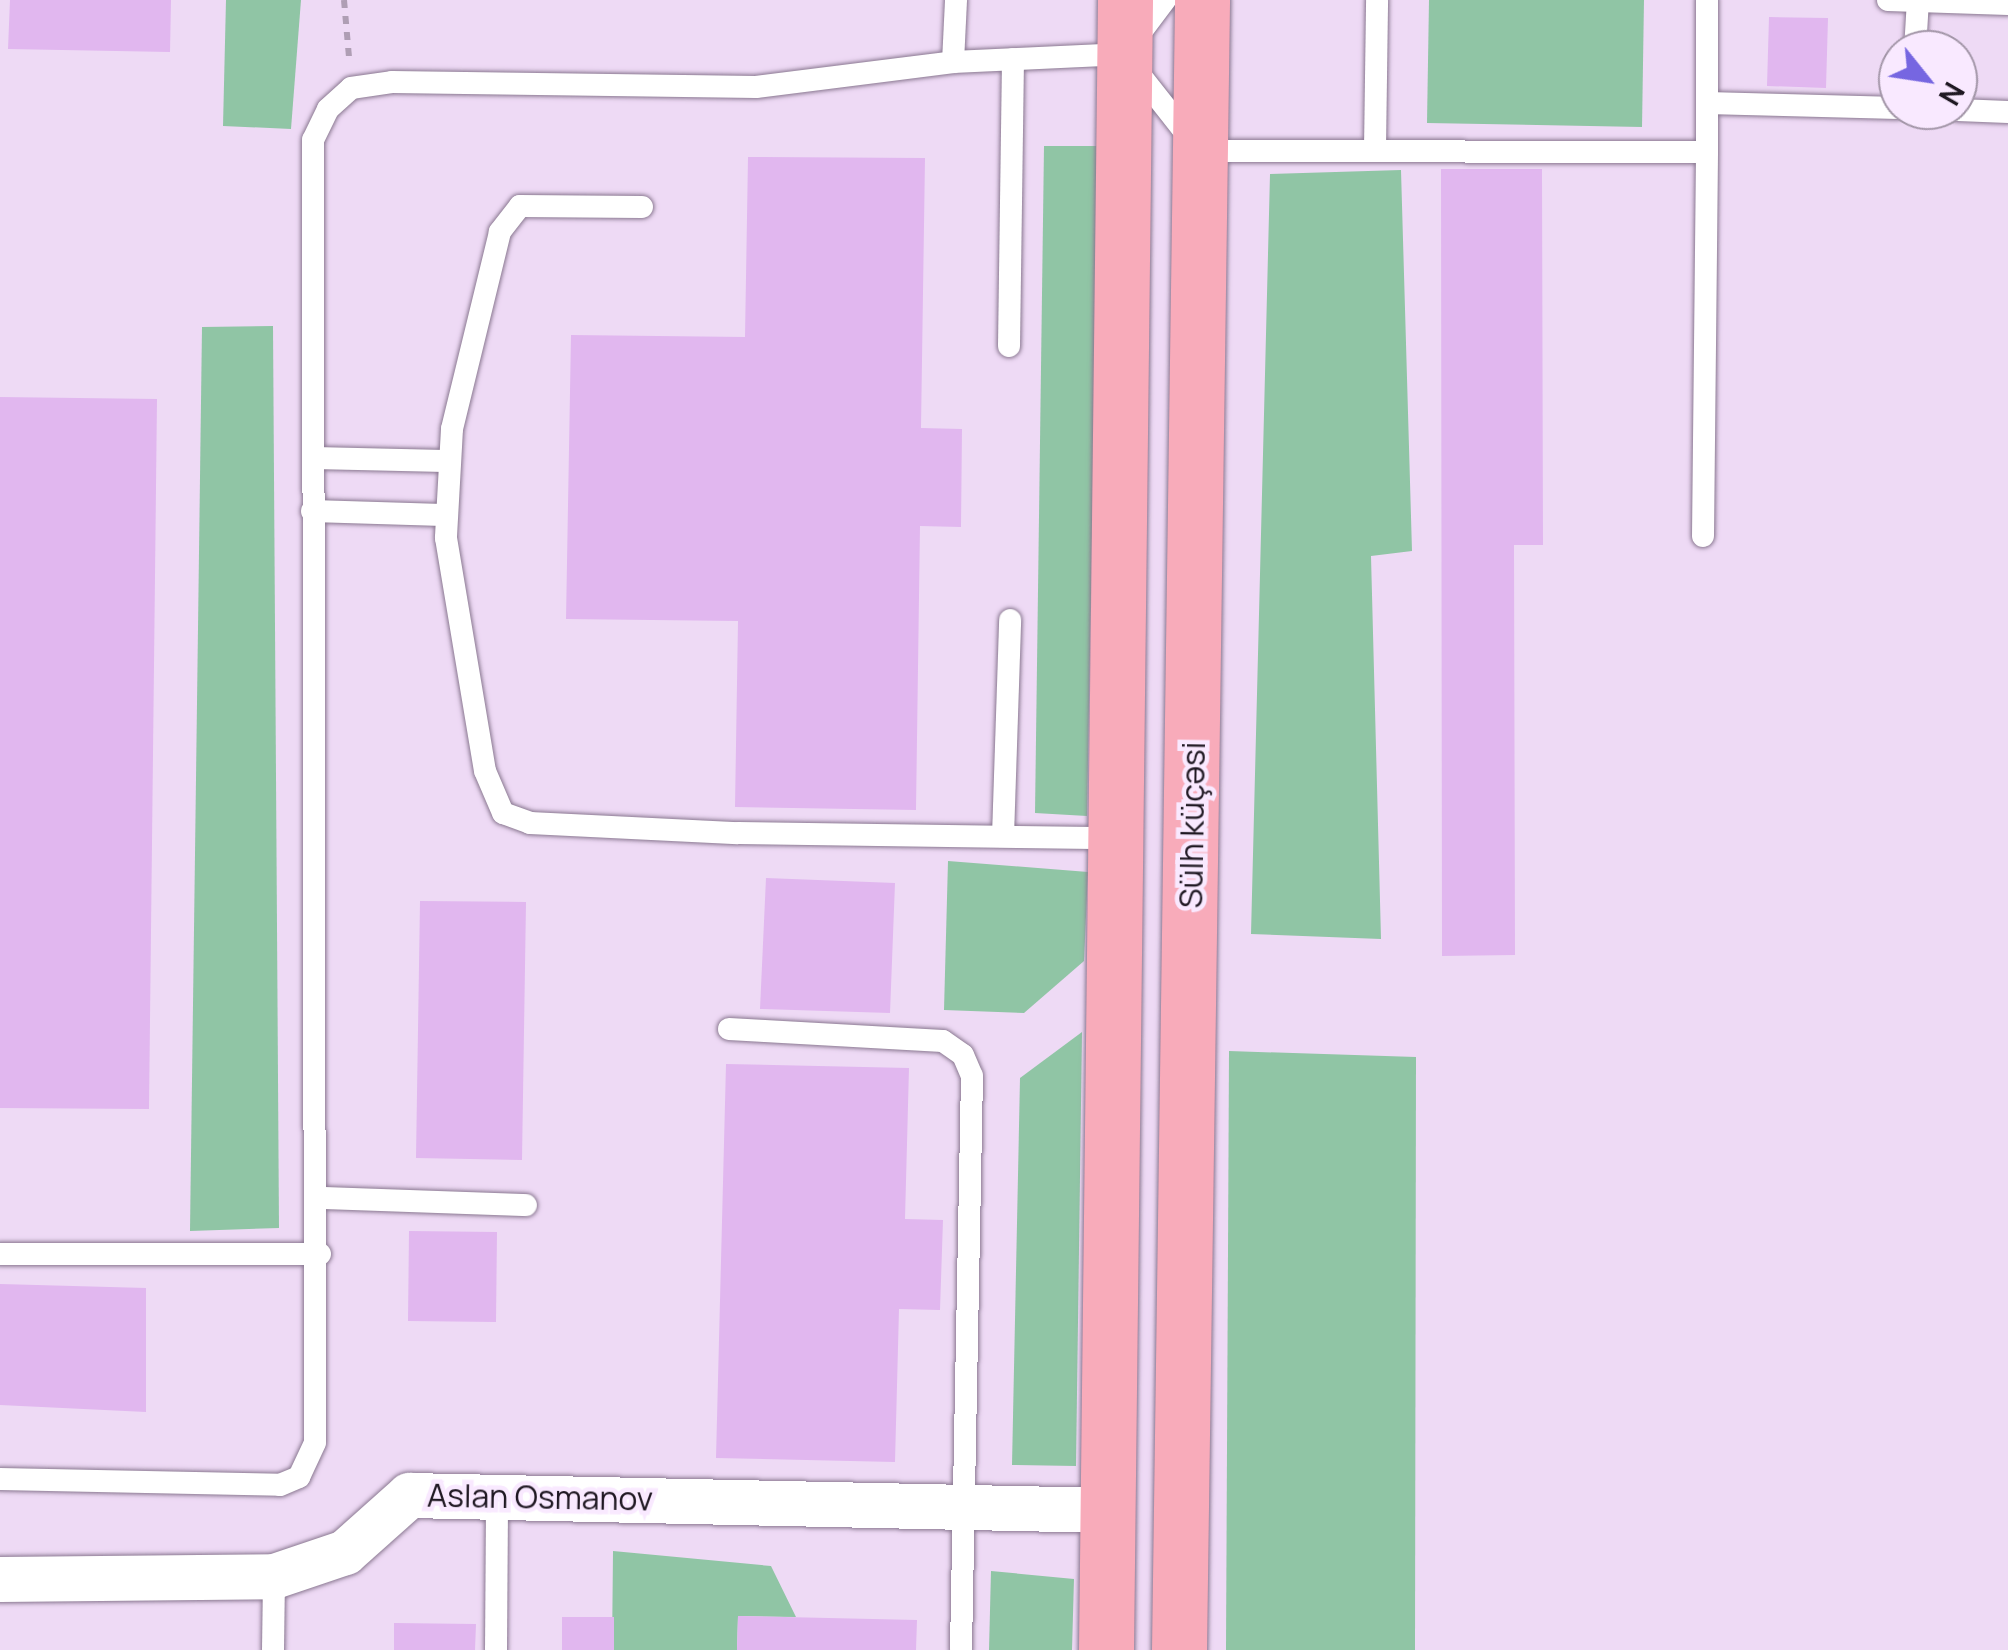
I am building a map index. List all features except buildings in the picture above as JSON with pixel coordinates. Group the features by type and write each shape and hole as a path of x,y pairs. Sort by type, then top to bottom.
{"highway":[{"path":"1106,1650 1125,0"},
{"name":"Sülh küçəsi","path":"1179,1650 1202,0"},
{"path":"1125,54 1201,54"}],"street":[{"name":"Aslan Osmanov","path":"0,1579 274,1576 344,1552 409,1494 1108,1510"}],"lane":[{"path":"953,62 956,0"},
{"path":"1125,54 1165,0"},
{"path":"1375,149 1377,0"},
{"path":"1702,536 1707,0"},
{"path":"1888,0 2008,4"},
{"path":"1916,30 1918,0"},
{"path":"0,1479 280,1485 300,1477 316,1442 322,1198 312,512 313,140 351,88 756,86 953,62 1125,54"},
{"path":"1125,54 1200,151 1706,152"},
{"path":"1009,346 1012,59"},
{"path":"1707,103 1878,107"},
{"path":"1978,111 2008,112"},
{"path":"642,206 520,206 500,232 445,461 443,515 485,771 503,813 549,824 1118,838"},
{"path":"314,458 445,461"},
{"path":"312,512 443,515"},
{"path":"1004,836 1010,620"},
{"path":"729,1028 943,1041 963,1055 972,1076 961,1650"},
{"path":"322,1198 526,1205"},
{"path":"0,1254 320,1254"},
{"path":"496,1650 497,1495"},
{"path":"273,1650 274,1576"}],"path":[{"path":"344,0 351,88"}],"green space":[{"path":"226,0 301,0 291,129 223,126"},
{"path":"1429,0 1644,0 1642,127 1427,123"},
{"path":"1044,146 1099,146 1087,816 1035,813"},
{"path":"1401,170 1412,551 1371,556 1381,939 1251,934 1270,174"},
{"path":"273,326 279,1228 190,1231 202,327"},
{"path":"948,861 1088,872 1084,961 1024,1013 944,1010"},
{"path":"1082,1032 1076,1466 1012,1465 1020,1078"},
{"path":"1229,1051 1416,1057 1415,1650 1226,1650"},
{"path":"613,1551 771,1566 796,1617 738,1616 737,1650 612,1650"},
{"path":"991,1571 1074,1579 1072,1650 989,1650"}]}
